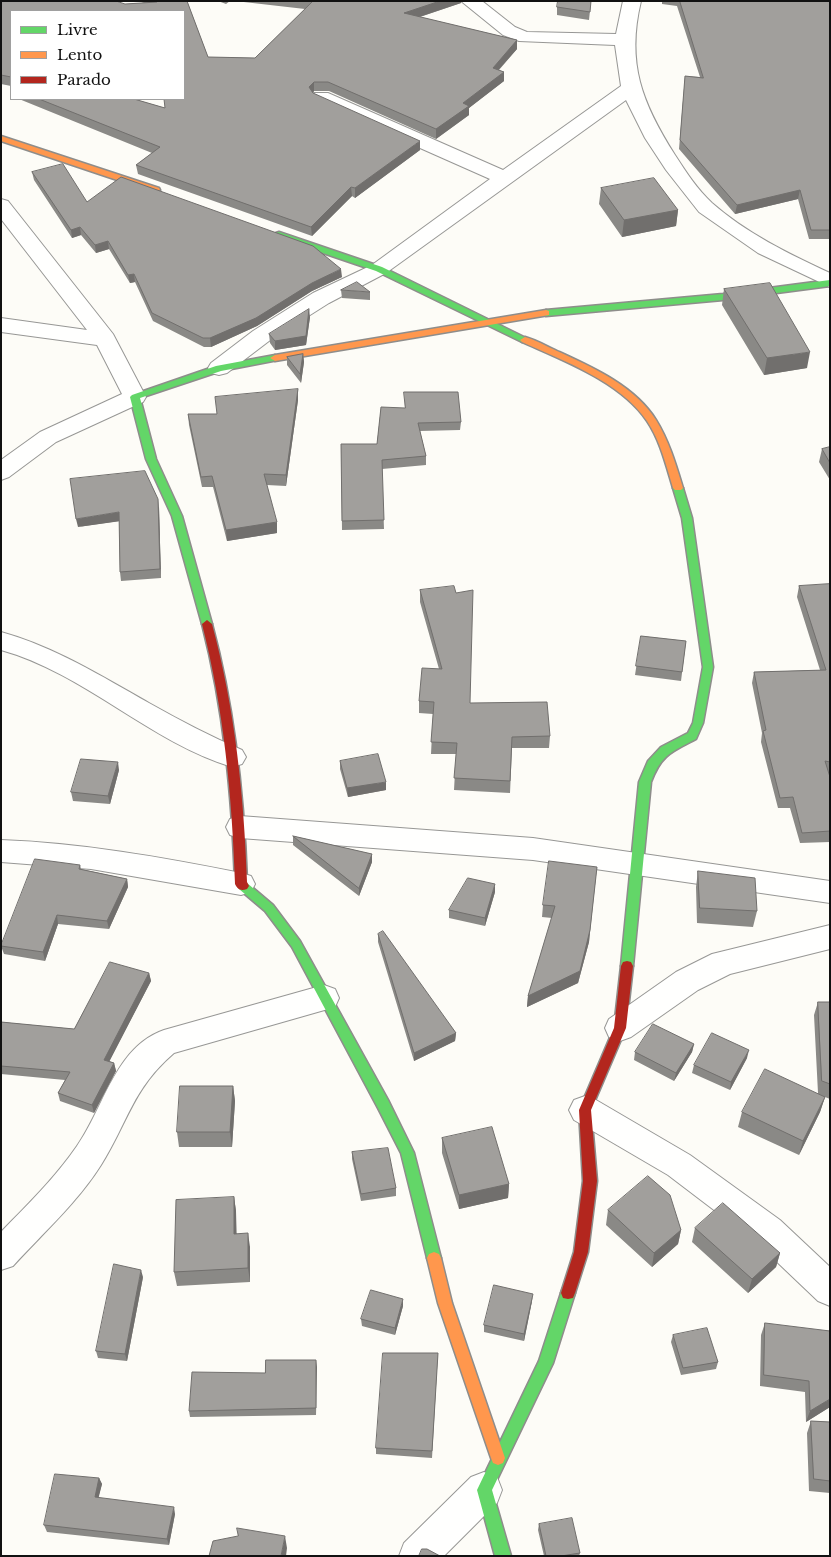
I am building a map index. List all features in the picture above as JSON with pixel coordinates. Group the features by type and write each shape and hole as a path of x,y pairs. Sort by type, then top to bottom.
{"street":[{"path":"470,1 509,31 525,37 624,40"},
{"path":"632,1 627,16 624,40 629,89 646,125 674,169 704,207 745,237 789,262 830,282"},
{"path":"219,368 261,336 321,298 380,269 629,89"},
{"path":"321,96 504,178"},
{"path":"1,138 164,193"},
{"path":"1,205 106,339 135,398 151,459 177,516 220,670 240,827 240,884"},
{"path":"267,231 380,269 580,366 624,393 647,414 668,456 687,518 708,667 698,723 692,736 665,750 652,764 644,782 638,865 620,1028 585,1110 590,1181 581,1252 546,1363 484,1490 416,1556"},
{"path":"1,472 48,437 135,398 219,368 567,310 723,297 830,282"},
{"path":"1,325 106,339"},
{"path":"1,641 24,647 72,671 188,738 232,757"},
{"path":"240,827 533,848 830,892"},
{"path":"1,851 45,852 154,866 240,884 269,908 296,944 383,1104 407,1153 445,1303 498,1458"},
{"path":"620,1028 687,981 723,963 830,937"},
{"path":"1,1255 67,1186 90,1154 128,1081 144,1060 164,1043 324,998"},
{"path":"585,1110 679,1165 768,1231 830,1290"},
{"path":"484,1490 503,1556"}],"building":[{"path":"1,1 116,1 125,4 187,1 208,57 255,58 313,1 440,1 404,13 517,40 493,68 504,72 463,103 469,106 436,129 328,82 314,82 309,87 313,93 420,141 355,188 351,187 311,227 136,165 160,147 42,100 137,100 165,108 164,100 185,100 185,10 10,10 10,77 1,75"},
{"path":"558,1 591,1 590,12 557,7"},
{"path":"680,1 830,1 830,230 811,230 800,190 737,205 680,140 685,76 703,78"},
{"path":"63,164 87,202 121,177 313,246 341,269 312,283 256,318 210,338 203,338 152,313 134,274 128,275 108,241 95,245 80,227 71,230 32,172"},
{"path":"654,178 678,210 624,220 601,188"},
{"path":"357,282 370,292 341,290"},
{"path":"770,283 810,352 767,358 724,289"},
{"path":"309,309 306,336 275,341 269,334"},
{"path":"303,354 300,374 287,357"},
{"path":"298,389 286,475 264,474 277,522 226,530 212,476 201,477 188,414 217,414 215,397"},
{"path":"404,392 458,392 461,422 418,423 426,456 382,460 384,520 342,521 341,444 377,444 381,407 405,408"},
{"path":"830,447 830,463 822,449"},
{"path":"145,471 158,499 160,569 120,572 119,512 76,519 70,479"},
{"path":"830,584 830,762 825,761 830,777 830,831 802,833 793,797 780,798 763,731 766,730 754,672 826,670 799,586"},
{"path":"454,586 456,593 473,590 470,703 547,702 550,736 512,737 510,781 454,778 457,743 431,742 434,702 419,701 422,668 442,669 420,590"},
{"path":"641,636 686,641 682,672 636,666"},
{"path":"378,754 386,782 347,788 340,761"},
{"path":"81,759 118,762 108,796 71,792"},
{"path":"293,836 372,854 359,888"},
{"path":"35,859 80,865 79,869 127,879 107,921 57,915 43,952 1,946"},
{"path":"549,861 597,867 590,930 580,971 528,996 555,906 543,905"},
{"path":"698,871 755,878 757,911 700,908"},
{"path":"468,878 495,884 485,918 449,910"},
{"path":"383,931 456,1033 414,1053 378,934"},
{"path":"110,962 149,973 104,1060 114,1063 92,1105 58,1093 70,1072 1,1066 1,1022 74,1029"},
{"path":"818,1002 830,1002 830,1084 822,1081"},
{"path":"653,1024 694,1044 676,1073 635,1052"},
{"path":"712,1033 749,1050 731,1082 694,1065"},
{"path":"765,1069 825,1097 803,1141 742,1112"},
{"path":"180,1086 233,1086 230,1132 177,1132"},
{"path":"492,1127 509,1184 459,1195 442,1138"},
{"path":"388,1148 396,1188 361,1194 352,1152"},
{"path":"648,1176 670,1195 681,1230 654,1253 608,1210"},
{"path":"234,1197 234,1234 248,1233 248,1268 174,1272 176,1200"},
{"path":"723,1203 780,1253 752,1279 695,1228"},
{"path":"114,1264 141,1270 125,1354 96,1351"},
{"path":"494,1285 533,1294 524,1334 484,1325"},
{"path":"371,1290 403,1299 395,1328 361,1319"},
{"path":"765,1323 830,1331 830,1399 810,1411 809,1381 764,1375"},
{"path":"707,1328 718,1362 683,1368 673,1335"},
{"path":"383,1353 438,1353 432,1451 376,1448"},
{"path":"266,1360 316,1360 316,1408 189,1411 192,1372 265,1373"},
{"path":"811,1421 830,1422 830,1481 814,1479"},
{"path":"55,1474 99,1478 95,1497 174,1507 167,1539 44,1525"},
{"path":"572,1518 580,1553 546,1556 539,1524"},
{"path":"237,1528 285,1536 281,1556 209,1556 213,1541 238,1536"},
{"path":"422,1549 427,1549 440,1556 419,1556"}],"traffic: fast":[{"path":"279,235 379,269 525,340"},
{"path":"546,313 723,297 830,283"},
{"path":"207,624 177,516 151,459 135,397 219,368 275,358"},
{"path":"627,966 645,782 652,764 665,750 692,736 698,723 708,667 687,518 678,488"},
{"path":"243,886 269,908 296,944 383,1104 407,1153 434,1258"},
{"path":"503,1556 484,1490 546,1363 568,1293"}],"traffic: slow":[{"path":"1,138 156,190"},
{"path":"275,358 546,313"},
{"path":"525,340 590,371 621,390 634,401 646,413 656,429 678,488"},
{"path":"434,1258 445,1303 498,1458"}],"traffic: jam":[{"path":"207,624 228,721 236,786 241,884 243,886"},
{"path":"568,1293 581,1252 590,1181 585,1110 620,1028 627,966"}]}
